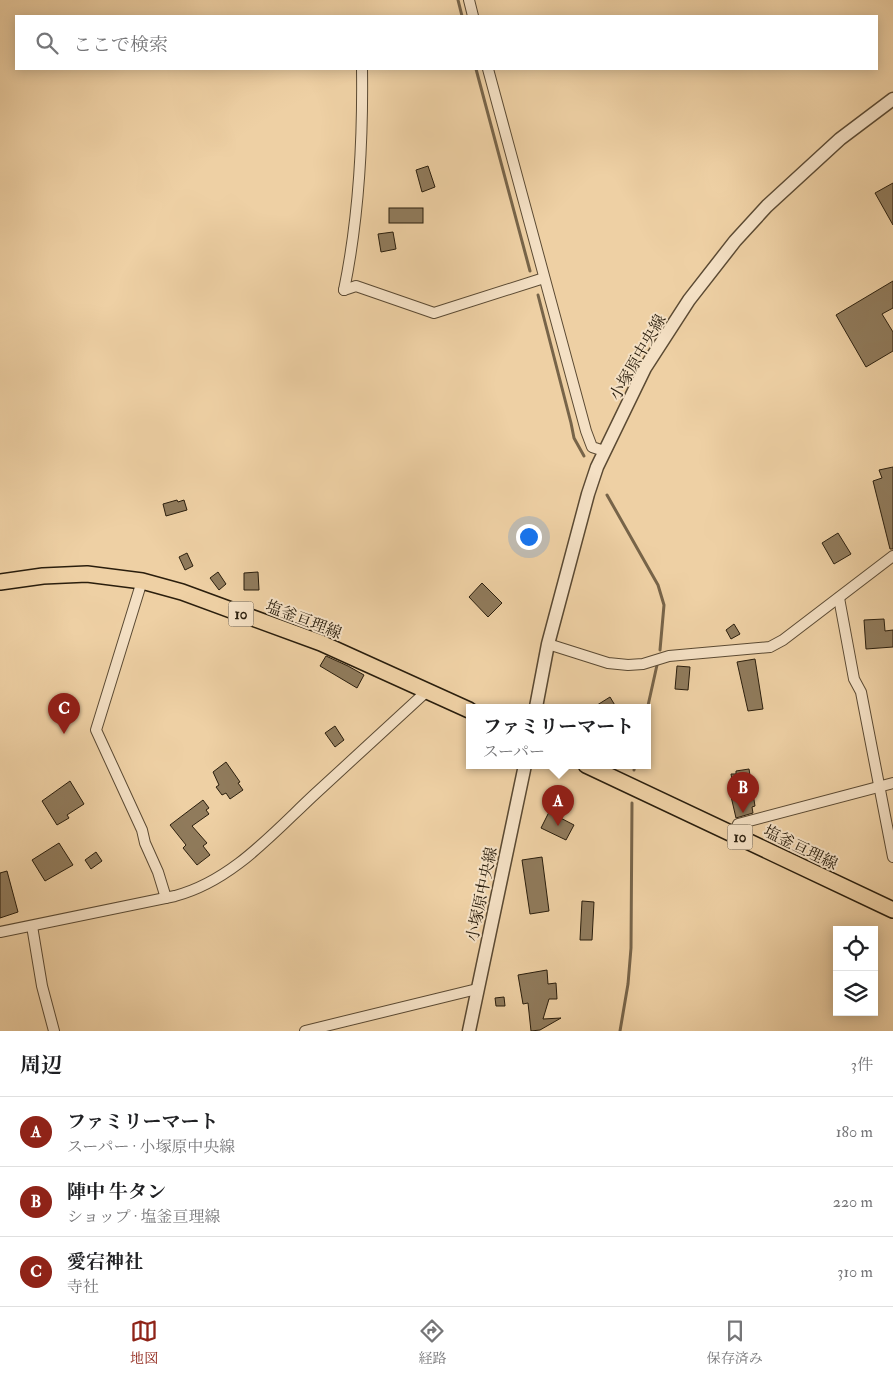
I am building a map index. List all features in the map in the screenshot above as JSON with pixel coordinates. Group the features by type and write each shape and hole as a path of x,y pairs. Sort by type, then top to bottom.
{"main road":[{"name":"塩釜亘理線","path":"0,582 43,576 87,574 142,580 182,592 321,643 466,709"},
{"name":"塩釜亘理線","path":"595,769 893,910"}],"street":[{"path":"469,0 474,15"},
{"path":"362,70 362,158 352,254 344,290 356,286 434,313 544,278"},
{"path":"488,70 586,430 592,447 604,451"},
{"name":"小塚原中央線","path":"537,704 548,644 588,494 604,451 645,368 689,300 735,241 767,206 840,139 893,99"},
{"path":"548,644 608,663 628,665 643,664 670,656 770,648 893,556"},
{"path":"142,580 96,730 142,830 166,898"},
{"path":"839,598 854,679 861,692 893,857"},
{"path":"0,932 166,898 192,891 215,880 251,854 427,690"},
{"name":"小塚原中央線","path":"469,1031 524,769"},
{"path":"734,834 738,824 893,782"},
{"path":"32,926 42,986 54,1031"},
{"path":"305,1031 477,989"}],"building":[{"path":"428,166 435,187 422,192 416,170"},
{"path":"893,183 893,225 875,193"},
{"path":"389,208 423,208 423,223 389,223"},
{"path":"393,232 396,249 381,252 378,234"},
{"path":"893,281 893,308 882,314 893,332 893,351 866,367 836,315"},
{"path":"893,467 893,549 890,549 873,481 882,478 879,470"},
{"path":"177,500 178,502 184,500 187,510 166,516 163,504"},
{"path":"838,533 851,554 834,564 822,543"},
{"path":"187,553 193,566 185,570 179,557"},
{"path":"218,572 226,584 219,590 210,578"},
{"path":"258,572 259,590 244,590 244,573"},
{"path":"482,583 502,603 488,617 469,597"},
{"path":"884,619 885,631 893,630 893,647 866,649 864,620"},
{"path":"734,624 740,634 731,639 726,630"},
{"path":"326,656 364,675 357,688 320,666"},
{"path":"755,659 763,709 748,711 737,662"},
{"path":"677,666 690,667 688,690 675,689"},
{"path":"610,697 614,704 599,704"},
{"path":"335,726 344,740 335,747 325,733"},
{"path":"226,762 240,782 238,783 243,790 230,799 226,793 222,795 216,787 219,785 213,772"},
{"path":"749,769 755,806 752,807 753,813 736,818 730,792 734,791 731,774 736,774 736,771"},
{"path":"70,781 84,804 67,815 69,818 57,825 42,801"},
{"path":"203,800 209,808 206,810 209,814 192,826 207,843 203,846 210,855 197,865 183,848 186,845 170,825"},
{"path":"549,812 574,825 566,840 541,828"},
{"path":"59,843 73,865 45,881 32,860"},
{"path":"96,852 102,861 91,869 85,860"},
{"path":"542,857 549,911 530,914 522,860"},
{"path":"7,871 18,912 0,918 0,873"},
{"path":"582,901 594,902 592,940 580,940"},
{"path":"547,970 548,984 556,983 557,999 549,999 543,1019 561,1018 540,1030 531,1031 528,1003 523,1004 518,975"},
{"path":"504,997 505,1006 496,1006 495,998"}],"waterway":[{"path":"458,0 462,15"},
{"path":"476,70 530,271"},
{"path":"538,295 574,438 584,456"},
{"path":"607,495 658,585 664,605 660,650"},
{"path":"648,704 657,665"},
{"path":"620,1031 628,984 631,948 632,803"}],"place":[{"name":"愛宕神社","path":"64,734"},
{"name":"陣中 牛タン","path":"743,813"},
{"name":"ファミリーマート","path":"558,826"}]}
